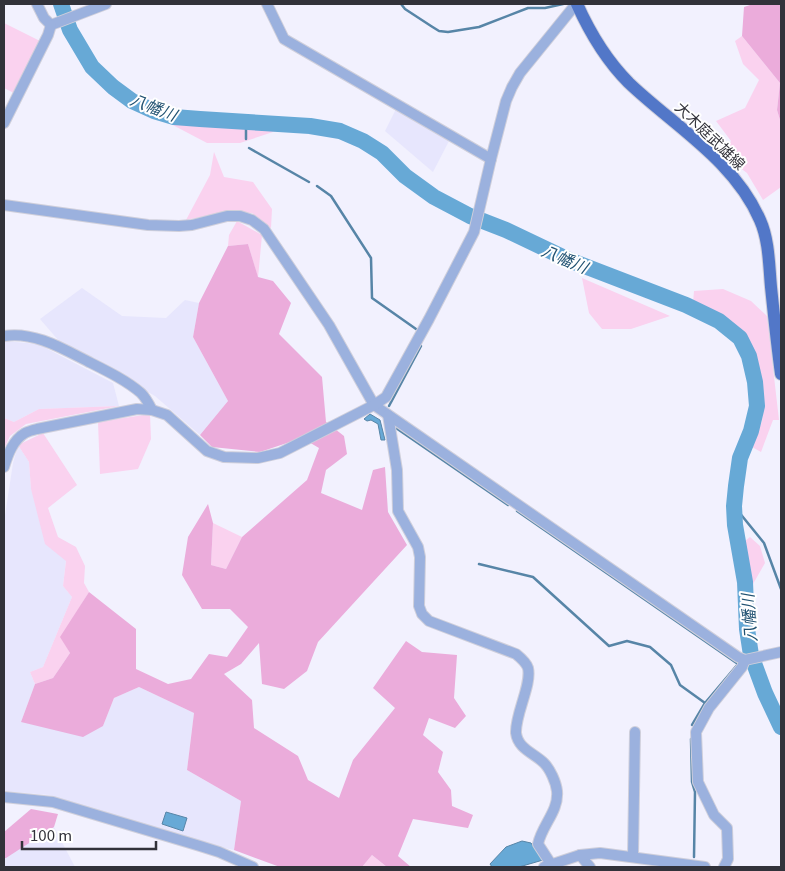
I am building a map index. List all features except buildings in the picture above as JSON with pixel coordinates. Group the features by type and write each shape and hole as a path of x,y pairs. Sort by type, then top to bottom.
{"main road":[{"name":"大木庭武雄線","path":"576,4 608,58 629,82 720,163 742,188 752,204 761,222 768,250 776,341 781,374"}],"street":[{"path":"37,4 44,18 53,24"},
{"path":"4,123 53,24 106,4"},
{"path":"267,4 284,39 491,159"},
{"path":"4,467 8,453 17,440 26,433 37,429 137,409 152,410 167,415 207,451 224,458 258,458 280,454 386,397 474,232 506,100 512,87 520,73 576,4"},
{"path":"4,205 148,225 192,225 227,216 240,216 252,220 264,229 329,325 374,405 738,657 745,660 781,652"},
{"path":"4,336 13,334 34,338 57,346 118,377 143,394 152,410"},
{"path":"388,415 397,470 398,511 418,547 420,557 419,606 422,614 429,621 516,654 523,659 528,669 528,679 516,727 516,735 520,745 544,763 550,772 556,788 557,801 538,844 547,866 580,855 600,853 705,867"},
{"path":"724,867 728,859 727,828 714,814 698,782 696,732 709,708 742,668 745,660"},
{"path":"633,858 635,732"},
{"path":"4,797 52,802 219,852 253,867"},
{"path":"580,855 590,867"}],"shaded area":[{"path":"753,4 781,4 781,123 777,110 780,83 742,36 744,7"},
{"path":"4,23 40,41 14,93 4,88"},
{"path":"742,36 780,83 777,110 781,123 781,187 763,200 747,173 723,155 731,141 716,121 745,108 759,80 743,64 735,41"},
{"path":"397,107 450,139 433,172 385,131"},
{"path":"167,122 276,131 240,143 207,143"},
{"path":"214,152 224,177 253,182 272,209 271,228 252,213 225,212 186,220 210,175"},
{"path":"237,221 262,235 258,278 248,244 228,246 229,235"},
{"path":"248,244 258,277 273,281 291,303 279,334 322,377 326,422 344,436 347,454 326,470 321,493 362,510 373,470 385,467 388,512 407,545 318,642 307,671 284,689 262,684 259,643 241,664 224,674 252,700 254,728 298,756 308,780 339,798 353,760 395,708 373,688 406,641 422,652 457,655 454,698 466,716 455,728 429,718 423,735 443,752 438,772 451,790 452,806 473,815 468,828 413,819 398,856 411,867 387,867 372,855 362,867 280,867 234,850 241,801 187,770 194,713 139,687 114,698 103,726 83,737 21,722 35,684 53,678 70,653 60,637 89,592 136,629 136,669 168,684 191,679 209,654 227,657 248,627 230,609 202,609 182,575 188,537 208,504 213,523 211,565 226,569 242,537 307,480 319,448 302,438 260,452 212,447 200,435 228,401 193,337 199,303 228,246"},
{"path":"582,278 670,316 631,329 602,329 589,313"},
{"path":"82,288 122,316 166,318 185,300 199,303 193,337 228,401 200,435 155,396 59,341 40,319"},
{"path":"723,289 751,301 767,316 779,420 773,420 761,452 752,447 762,421 764,400 752,345 739,327 721,315 693,303 694,291"},
{"path":"4,341 38,344 113,383 119,406 39,409 14,422 4,418"},
{"path":"119,406 26,424 10,436 4,449 4,418 14,422 39,409"},
{"path":"150,414 151,439 138,469 100,474 98,422"},
{"path":"43,433 77,485 48,508 58,537 76,547 85,566 84,583 89,592 61,637 70,653 53,678 35,684 30,672 43,667 72,597 63,586 66,561 45,544 31,489 29,462 18,445"},
{"path":"18,445 29,462 31,489 66,560 63,586 72,597 43,667 30,672 35,684 21,722 103,726 114,698 139,687 194,713 187,770 241,801 234,850 210,845 49,795 4,791 4,522 13,463"},
{"path":"213,523 242,537 226,569 211,565"},
{"path":"750,537 760,546 765,563 753,584 745,541"},
{"path":"31,809 58,814 54,827 4,858 4,832"},
{"path":"54,827 75,867 4,867 4,857"},
{"path":"372,855 387,867 362,867"}],"water":[{"path":"370,414 380,420 385,440 381,440 378,424 364,419"},
{"path":"166,812 187,818 183,831 162,824"},
{"path":"522,841 531,843 543,860 519,867 492,867 490,864 506,847"}],"waterway":[{"name":"八幡川","path":"61,4 70,30 92,67 113,87 132,101 154,111 174,117 310,126 340,131 363,141 382,153 405,176 434,197 470,216 506,230 569,260 686,305 719,321 740,338 749,356 755,382 757,406 751,431 740,458 734,506 735,525 745,582 747,629 751,655 765,693 781,727"},
{"path":"401,4 405,9 439,31 448,32 479,27 528,8 545,8 563,4"},
{"path":"246,122 246,139"},
{"path":"249,148 309,182"},
{"path":"317,186 331,196 371,258 372,298 416,329"},
{"path":"389,406 421,346"},
{"path":"396,428 508,505"},
{"path":"734,506 764,543 781,589"},
{"path":"517,511 738,664 705,703 692,725"},
{"path":"479,564 533,577 609,646 627,641 650,647 671,665 680,685 705,703"},
{"path":"691,739 692,782 695,792 694,857"}]}
